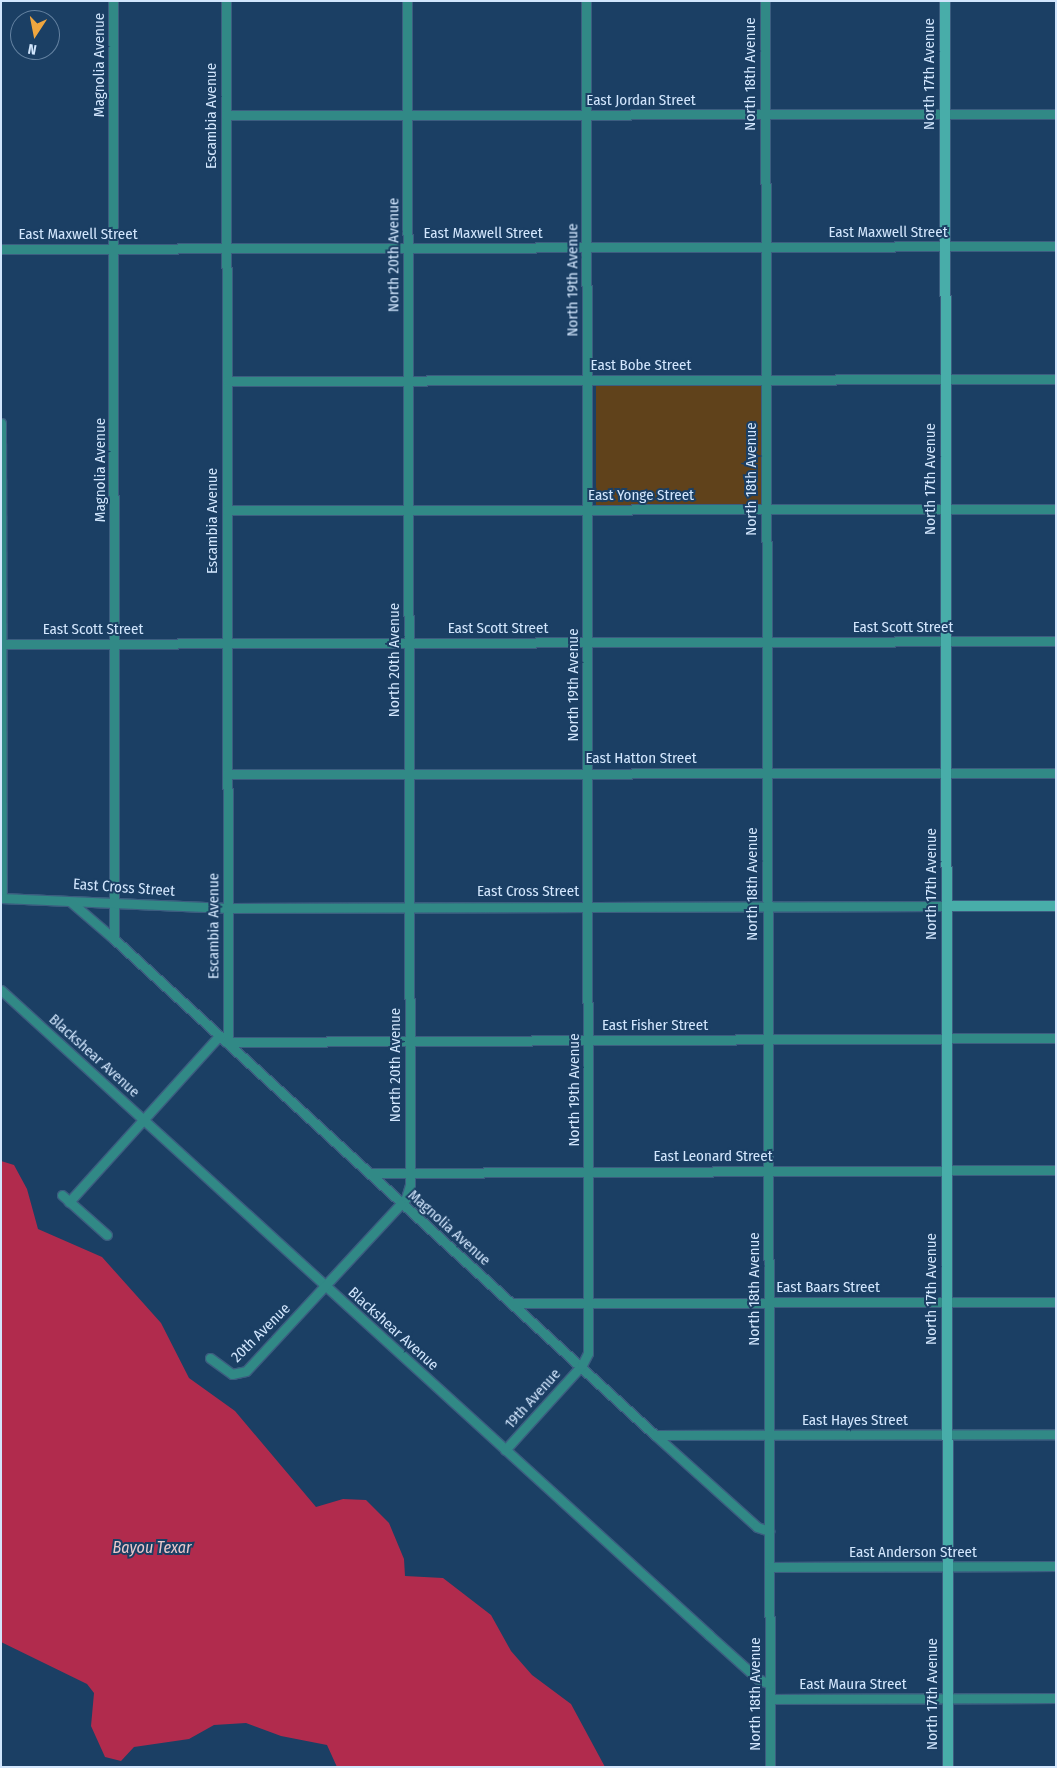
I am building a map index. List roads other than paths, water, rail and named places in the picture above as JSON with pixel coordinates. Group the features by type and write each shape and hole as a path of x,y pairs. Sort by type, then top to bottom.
{"street":[{"name":"Magnolia Avenue","path":"113,1 115,248 114,939"},
{"name":"Escambia Avenue","path":"224,1039 228,908 226,1"},
{"name":"North 20th Avenue","path":"325,1286 409,1192 407,1"},
{"name":"North 19th Avenue","path":"581,1367 588,1353 589,1303 586,1"},
{"name":"North 18th Avenue","path":"765,1 770,1767"},
{"name":"North 17th Avenue","path":"944,1 948,1767"},
{"name":"East Jordan Street","path":"226,115 1056,114"},
{"name":"East Maxwell Street","path":"1,249 1056,246"},
{"name":"East Bobe Street","path":"227,381 1056,379"},
{"path":"1,423 1,898"},
{"name":"East Yonge Street","path":"227,510 1056,509"},
{"name":"East Scott Street","path":"1,644 1056,641"},
{"name":"East Hatton Street","path":"227,774 1056,773"},
{"name":"East Cross Street","path":"1,898 62,899 115,905 228,908 1056,906"},
{"name":"Magnolia Avenue","path":"62,899 75,904 114,939 757,1527 769,1531"},
{"name":"Blackshear Avenue","path":"1,990 758,1679 770,1684"},
{"name":"East Fisher Street","path":"224,1039 768,1040 1056,1038"},
{"path":"106,1235 66,1198 224,1039"},
{"name":"East Leonard Street","path":"370,1173 410,1171 1056,1170"},
{"name":"20th Avenue","path":"210,1358 232,1374 246,1371 325,1286"},
{"name":"East Baars Street","path":"511,1303 1056,1302"},
{"name":"19th Avenue","path":"505,1450 581,1367"},
{"name":"East Hayes Street","path":"655,1435 1056,1434"},
{"name":"East Anderson Street","path":"769,1567 1056,1566"},
{"name":"East Maura Street","path":"770,1698 1056,1698"}],"water":[{"name":"Bayou Texar","path":"1,1161 14,1165 27,1189 38,1229 102,1257 161,1323 189,1378 235,1411 316,1507 343,1499 366,1500 389,1523 404,1559 405,1576 443,1578 491,1615 511,1651 532,1675 571,1704 605,1767 337,1767 327,1745 281,1736 246,1723 214,1725 189,1739 134,1747 121,1761 105,1757 91,1726 94,1693 87,1684 1,1642"}]}
